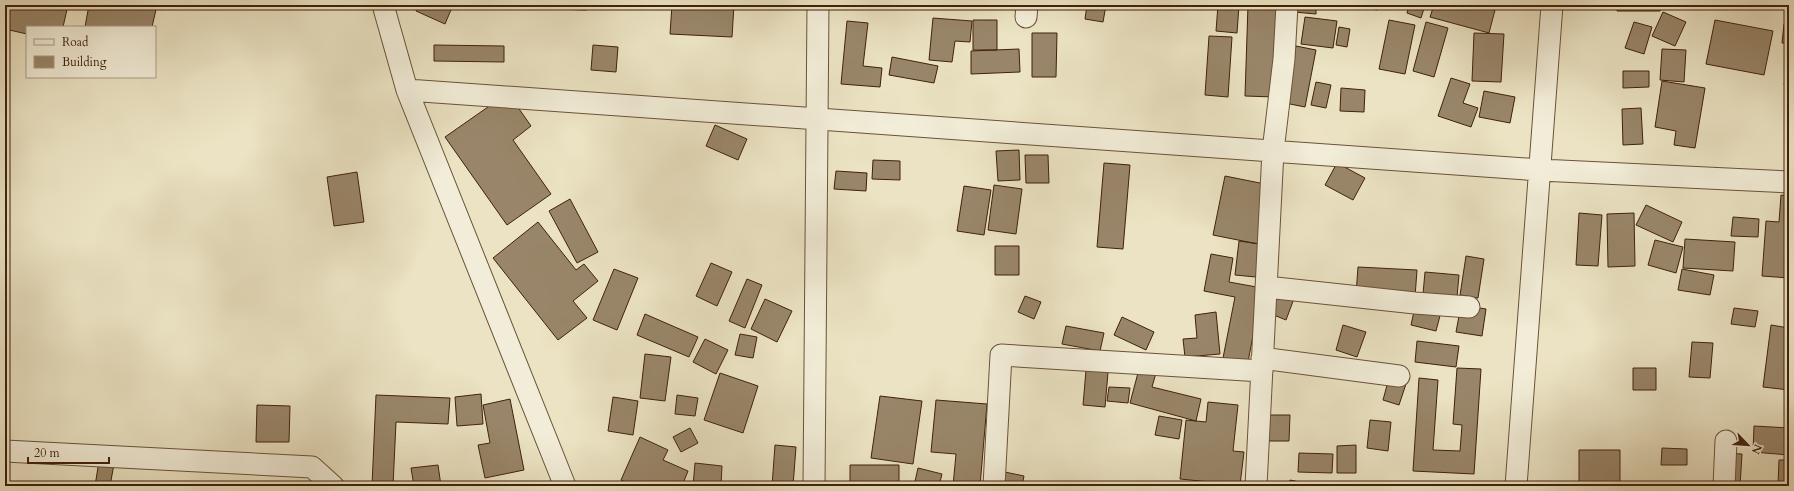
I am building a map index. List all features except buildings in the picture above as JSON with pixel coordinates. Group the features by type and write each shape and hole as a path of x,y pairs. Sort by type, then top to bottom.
{"street":[{"path":"383,5 407,90 565,486"},
{"path":"814,486 818,5"},
{"path":"1256,486 1273,151 1284,59 1287,5"},
{"path":"1516,486 1552,5"},
{"path":"407,90 1540,170 1789,182"},
{"path":"1266,287 1415,303 1469,307"},
{"path":"994,486 1001,355 1262,365 1398,376"},
{"path":"1724,486 1726,441"},
{"path":"5,451 312,467 332,486"}]}
